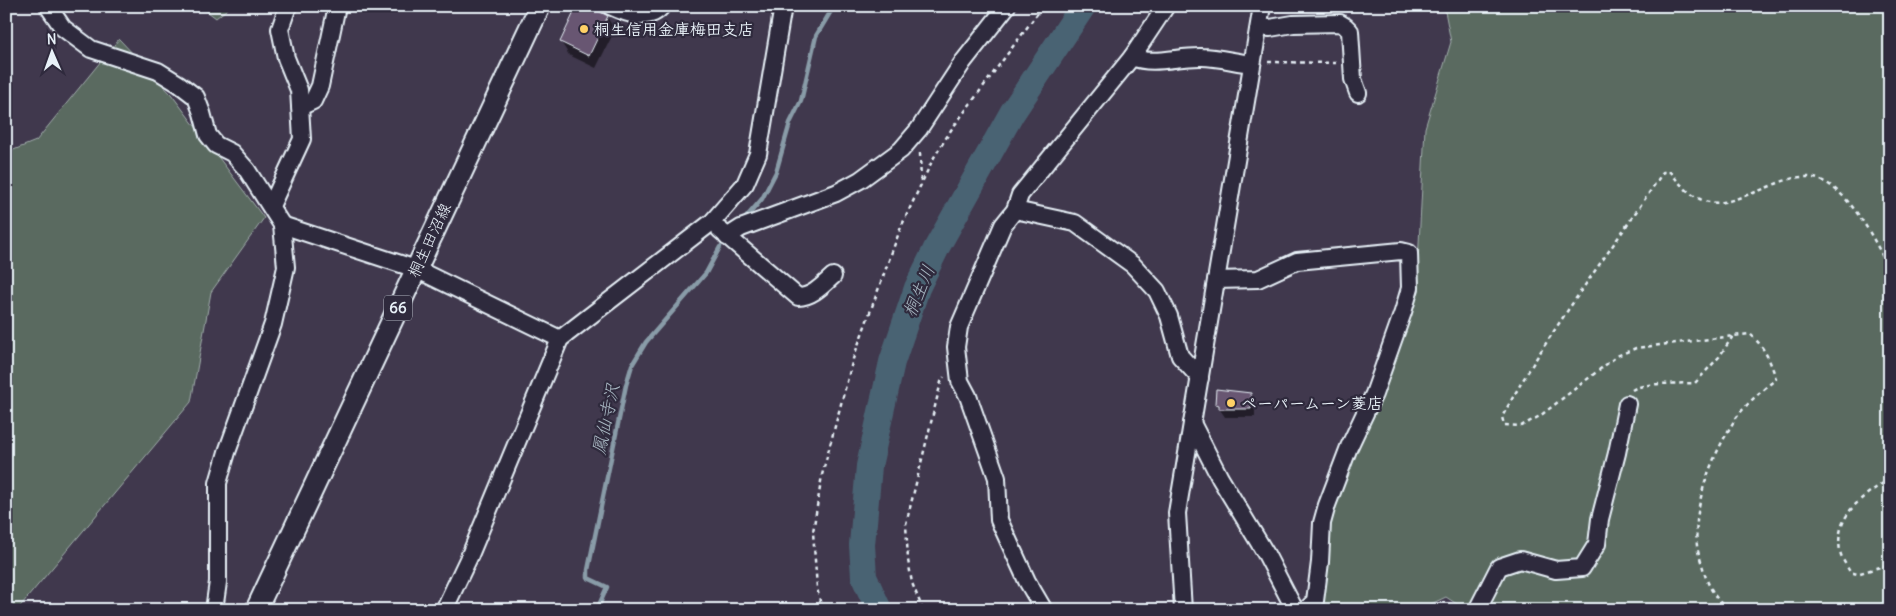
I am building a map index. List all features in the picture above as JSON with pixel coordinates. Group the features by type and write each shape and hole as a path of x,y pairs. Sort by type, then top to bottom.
{"main road":[{"name":"桐生田沼線","path":"256,610 540,6"}],"street":[{"path":"48,6 63,28 91,49 158,71 179,84 196,98 208,135 216,145 232,153 247,170 282,225 286,267 273,324 227,452 218,483 218,582 214,610"},
{"path":"271,206 302,139 299,90 286,58 280,29 288,6"},
{"path":"300,107 313,102 320,86 337,6"},
{"path":"610,6 639,16 651,15 662,6"},
{"path":"444,610 470,555 560,339 712,222 746,184 758,154 783,6"},
{"path":"726,237 741,228 836,194 860,180 901,150 919,128 963,62 1007,6"},
{"path":"1044,610 1027,581 999,520 997,478 968,396 960,382 956,347 959,327 1002,225 1015,210 1020,195 1132,57 1166,6"},
{"path":"1183,610 1177,513 1216,280 1257,63 1262,6"},
{"path":"1259,26 1270,28 1293,24 1340,23 1346,26 1350,31 1353,79 1358,93"},
{"path":"1132,57 1139,60 1203,57 1257,63"},
{"path":"1015,210 1075,223 1133,265 1157,290 1169,316 1180,356 1200,378"},
{"path":"712,222 726,237 798,297 805,297 811,294 833,276"},
{"path":"282,225 416,269 560,339"},
{"path":"1216,280 1258,279 1297,261 1401,251 1409,253 1410,288 1374,394 1349,447 1327,505 1322,523 1316,601 1306,610"},
{"path":"1477,610 1499,567 1520,560 1556,570 1582,568 1597,544 1600,519 1627,404"},
{"path":"1192,423 1220,478 1266,554 1295,610"}],"path":[{"path":"822,610 817,588 813,532 822,475 853,358 901,227 933,159 950,130 1043,6"},
{"path":"1257,63 1352,62"},
{"path":"919,128 921,185"},
{"path":"1728,610 1717,600 1705,576 1697,548 1696,528 1699,504 1712,466 1731,426 1746,406 1776,380 1771,362 1757,340 1750,334 1636,348 1617,356 1540,416 1521,426 1504,425 1502,417 1536,357 1663,172 1670,172 1682,186 1704,201 1721,203 1790,179 1810,177 1824,183 1841,194 1857,212 1878,246 1890,272"},
{"path":"1627,404 1628,394 1636,388 1695,383 1719,357 1733,335"},
{"path":"923,610 912,583 908,560 906,524 941,382 949,369 958,362"},
{"path":"1890,479 1855,503 1840,533 1840,552 1850,572 1857,574 1890,564"}],"green space":[{"path":"200,6 231,6 216,18"},
{"path":"1444,6 1890,6 1890,610 1466,610 1446,597 1418,610 1317,610 1327,522 1413,301 1418,263 1425,128 1451,42"},
{"path":"119,39 171,94 264,218 211,292 191,402 17,610 6,610 6,153 36,141"}],"building":[{"path":"577,6 588,6 608,16 589,56 560,42"},
{"path":"1216,389 1251,393 1251,409 1219,409 1219,405 1215,404"}],"waterway":[{"name":"鳳仙寺沢","path":"743,221 762,199 776,172 790,123 801,101 816,36 834,6"},
{"name":"桐生川","path":"879,610 864,577 862,545 869,466 892,362 917,288 937,247 1012,113 1083,6"},
{"name":"鳳仙寺沢","path":"597,610 607,587 588,578 588,570 626,385 632,365 646,342 706,273 720,247"}],"place":[{"name":"桐生信用金庫梅田支店","path":"584,29"},
{"name":"ペーパームーン菱店","path":"1231,403"}]}
